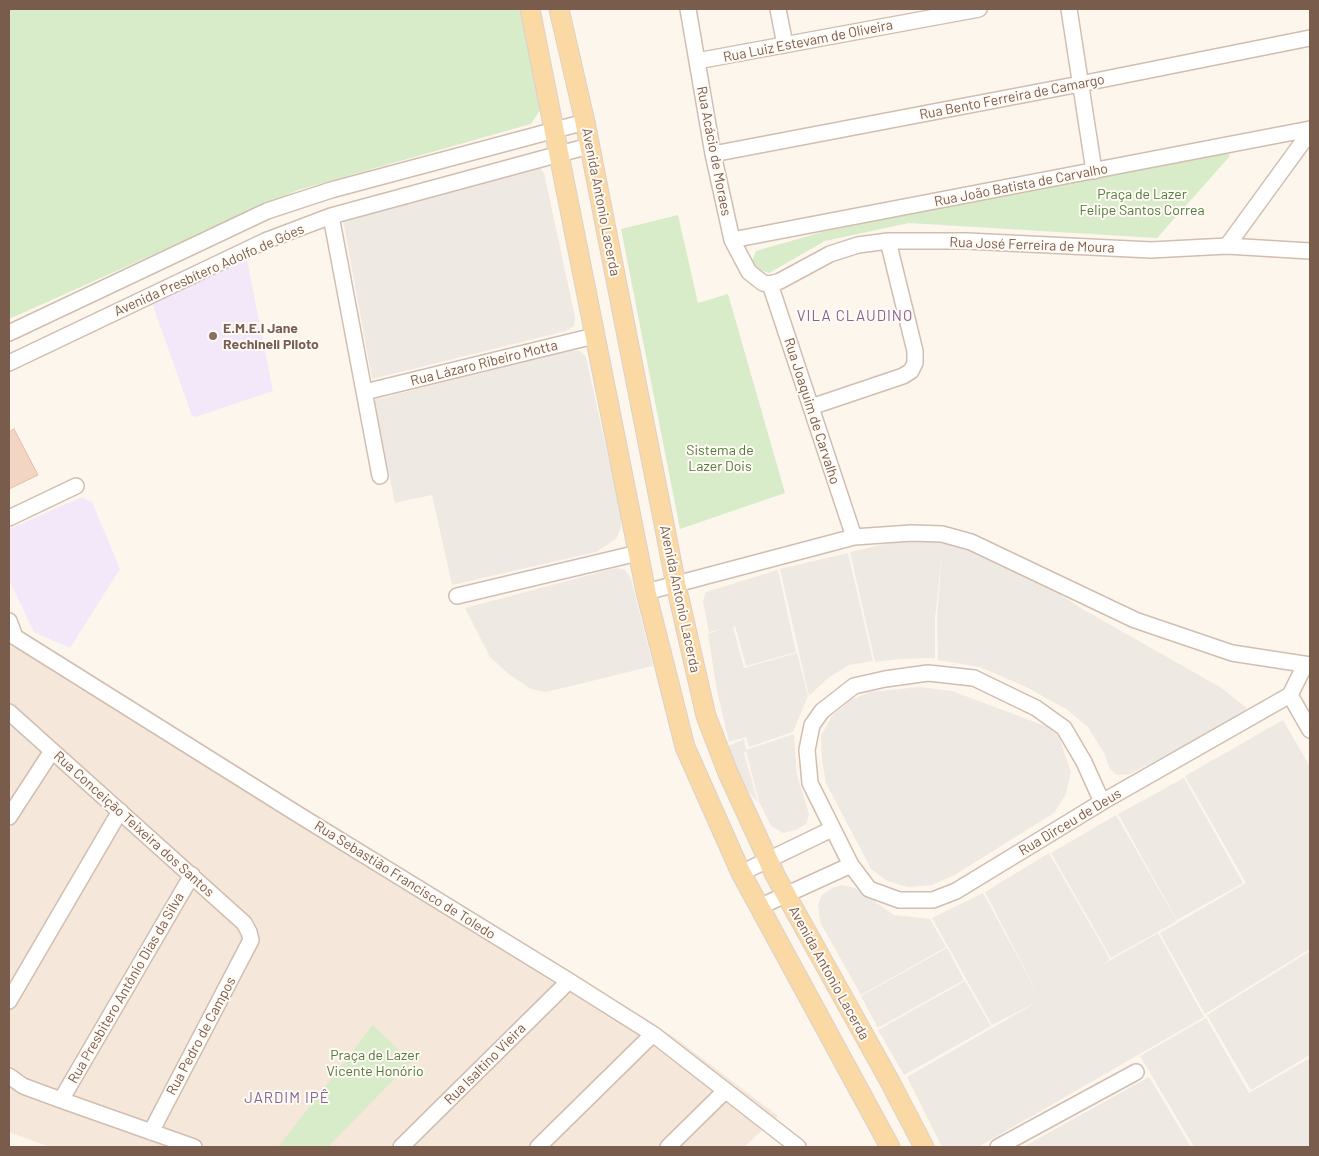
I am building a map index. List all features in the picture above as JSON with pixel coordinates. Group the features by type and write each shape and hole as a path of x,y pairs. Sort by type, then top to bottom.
{"main road":[{"name":"Avenida Antonio Lacerda","path":"530,9 646,592 685,747 741,873 890,1147"},
{"name":"Avenida Antonio Lacerda","path":"559,9 585,122 676,585 706,716 728,774 768,860 924,1147"}],"street":[{"name":"Rua Acácio de Moraes","path":"688,9 713,154 732,240 749,272 767,284"},
{"path":"778,9 785,45"},
{"name":"Rua Luiz Estevam de Oliveira","path":"697,61 979,9"},
{"path":"1069,9 1094,171"},
{"name":"Rua Bento Ferreira de Camargo","path":"713,154 1310,38"},
{"name":"Avenida Presbítero Adolfo de Góes","path":"9,333 267,211 331,190 585,122"},
{"path":"1227,246 1310,131"},
{"name":"Rua João Batista de Carvalho","path":"732,240 1310,131"},
{"name":"Avenida Presbítero Adolfo de Góes","path":"9,363 265,241 331,216 589,146"},
{"path":"331,216 380,476"},
{"path":"811,407 903,376 911,371 915,364 915,351 888,240"},
{"name":"Rua José Ferreira de Moura","path":"767,284 790,276 830,254 858,245 888,240 967,241 1151,250 1227,246 1310,252"},
{"name":"Rua Joaquim de Carvalho","path":"767,284 811,407 854,537"},
{"name":"Rua Lázaro Ribeiro Motta","path":"373,390 594,336"},
{"path":"9,518 76,486"},
{"path":"646,592 854,537 911,533 942,534 971,542 1135,620 1232,653 1308,665 1290,695 1310,730"},
{"path":"457,596 638,553"},
{"name":"Rua Sebastião Francisco de Toledo","path":"9,621 12,642 569,980 652,1034 798,1147"},
{"name":"Rua Dirceu de Deus","path":"1102,802 1084,762 1064,728 1036,708 974,678 928,673 885,679 854,686 822,711 812,725 807,750 810,783 851,865 870,889 899,900 933,900 956,891 1102,802 1290,695"},
{"name":"Rua Conceição Teixeira dos Santos","path":"9,712 244,922 250,932 251,940"},
{"path":"9,817 52,751"},
{"path":"9,1001 120,811"},
{"path":"741,873 832,829"},
{"path":"759,907 851,865"},
{"name":"Rua Presbitero Antônio Dias da Silva","path":"61,1100 192,875"},
{"name":"Rua Pedro de Campos","path":"151,1132 251,940"},
{"name":"Rua Isaltino Vieira","path":"400,1147 569,980"},
{"path":"538,1147 652,1034"},
{"path":"998,1147 1136,1072"},
{"path":"9,1076 22,1086 194,1147"},
{"path":"668,1147 725,1091"}],"shaded area":[{"path":"533,167 540,168 544,173 575,317 574,326 566,331 372,379 343,220"},
{"name":"E.M.E.I Jane Rechineli Piloto","path":"246,255 273,391 196,417 192,416 152,303"},
{"path":"571,350 580,351 586,357 621,516 621,528 616,539 596,552 452,585 432,495 395,503 374,400"},
{"path":"82,497 92,502 120,569 70,648 34,632 9,580 9,529"},
{"path":"911,538 943,542 944,540 1029,574 1084,610 1220,687 1247,708 1236,719 1130,774 1117,775 1110,769 1104,753 1088,727 1066,709 1026,687 980,667 938,660 937,617 942,554 935,618 935,658 875,662 850,552"},
{"path":"848,553 873,661 849,665 828,678 809,696 780,569"},
{"path":"616,568 625,570 631,579 653,666 546,692 531,689 510,675 490,657 465,608"},
{"path":"778,570 796,652 746,666 735,626 733,627 744,668 797,653 808,696 793,732 749,747 746,737 729,742 717,691 708,634 722,629 709,632 703,602 706,592"},
{"name":"JARDIM IPÊ","path":"15,630 674,1037 778,1116 744,1147 50,1147 9,1132 9,641"},
{"path":"919,687 952,691 1048,727 1059,737 1071,772 1066,794 1054,813 953,876 932,885 908,887 887,881 871,869 826,783 822,760 821,736 832,716 851,700 870,692"},
{"path":"1283,720 1310,767 1310,949 1205,1014 1160,933 1246,883 1185,776"},
{"path":"794,734 797,775 809,814 806,824 796,830 783,833 771,826 759,802 746,751 744,753 758,803 748,791 736,768 728,746 744,739 746,750"},
{"path":"1184,778 1243,883 1177,920 1118,814"},
{"path":"1116,815 1177,921 1111,958 1051,853"},
{"path":"1049,853 1110,959 1102,965 1158,933 1204,1017 978,1147 942,1147 907,1077 1039,1001 992,1025 932,918 983,893 1041,1000 985,892"},
{"path":"842,885 855,888 894,915 930,919 946,947 861,995 820,922 818,904 822,895 832,888"},
{"path":"947,948 964,980 878,1028 861,996"},
{"path":"1310,951 1310,1055 1251,1090 1207,1015"},
{"path":"965,981 991,1026 904,1075 878,1030"},
{"path":"1206,1018 1249,1093 1310,1058 1310,1147 1194,1147 1140,1056"},
{"path":"1149,1077 1191,1147 1023,1147"}],"green space":[{"path":"9,9 520,9 540,110 531,124 298,190 9,319"},
{"name":"Praça de Lazer Felipe Santos Correa","path":"1226,150 1230,156 1157,238 909,223 825,241 769,273 760,270 752,261 756,251 822,232"},
{"name":"Sistema de Lazer Dois","path":"678,215 698,303 728,294 785,493 680,529 621,229"},
{"name":"Praça de Lazer Vicente Honório","path":"373,1025 411,1062 328,1147 278,1147"}],"building":[{"path":"14,429 38,475 9,489 9,432"}],"place":[{"name":"E.M.E.I Jane Rechineli Piloto","path":"213,336"}],"district":[{"name":"VILA CLAUDINO","path":"855,316"},
{"name":"JARDIM IPÊ","path":"287,1098"}]}
